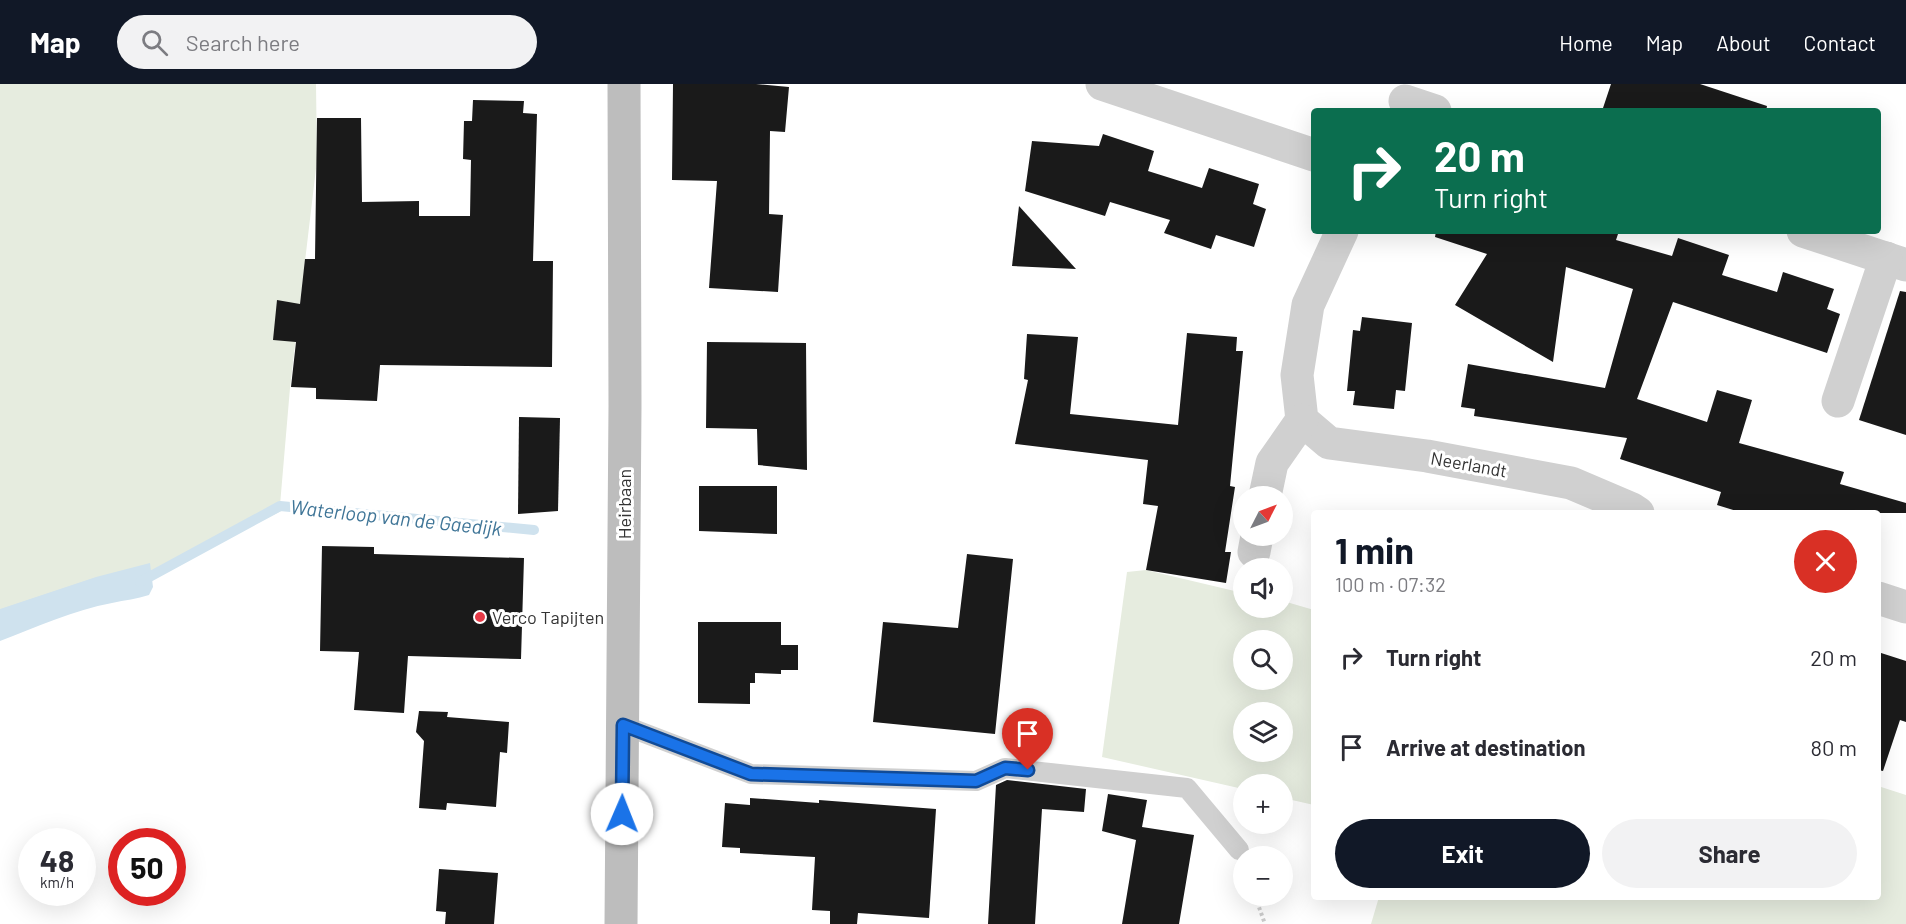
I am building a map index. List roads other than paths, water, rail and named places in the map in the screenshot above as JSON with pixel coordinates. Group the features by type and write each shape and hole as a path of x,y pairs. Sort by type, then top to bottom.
{"main road":[{"name":"Heirbaan","path":"621,924 624,84"}],"street":[{"path":"1102,84 1311,154"},
{"path":"1267,486 1272,463 1302,420 1297,375 1308,305 1341,234"},
{"path":"1812,234 1896,262 1838,400"},
{"name":"Neerlandt","path":"1302,420 1329,443 1427,456 1571,483 1631,510"},
{"path":"1881,599 1906,607"}],"lane":[{"path":"623,725 751,774 976,781 1005,768 1187,788 1236,846"}],"water":[{"path":"150,563 153,587 149,595 84,610 0,641 0,609 96,577"}],"waterway":[{"name":"Waterloop van de Gaedijk","path":"140,582 280,506 534,530"}],"place":[{"name":"Verco Tapijten","path":"480,617"}]}
